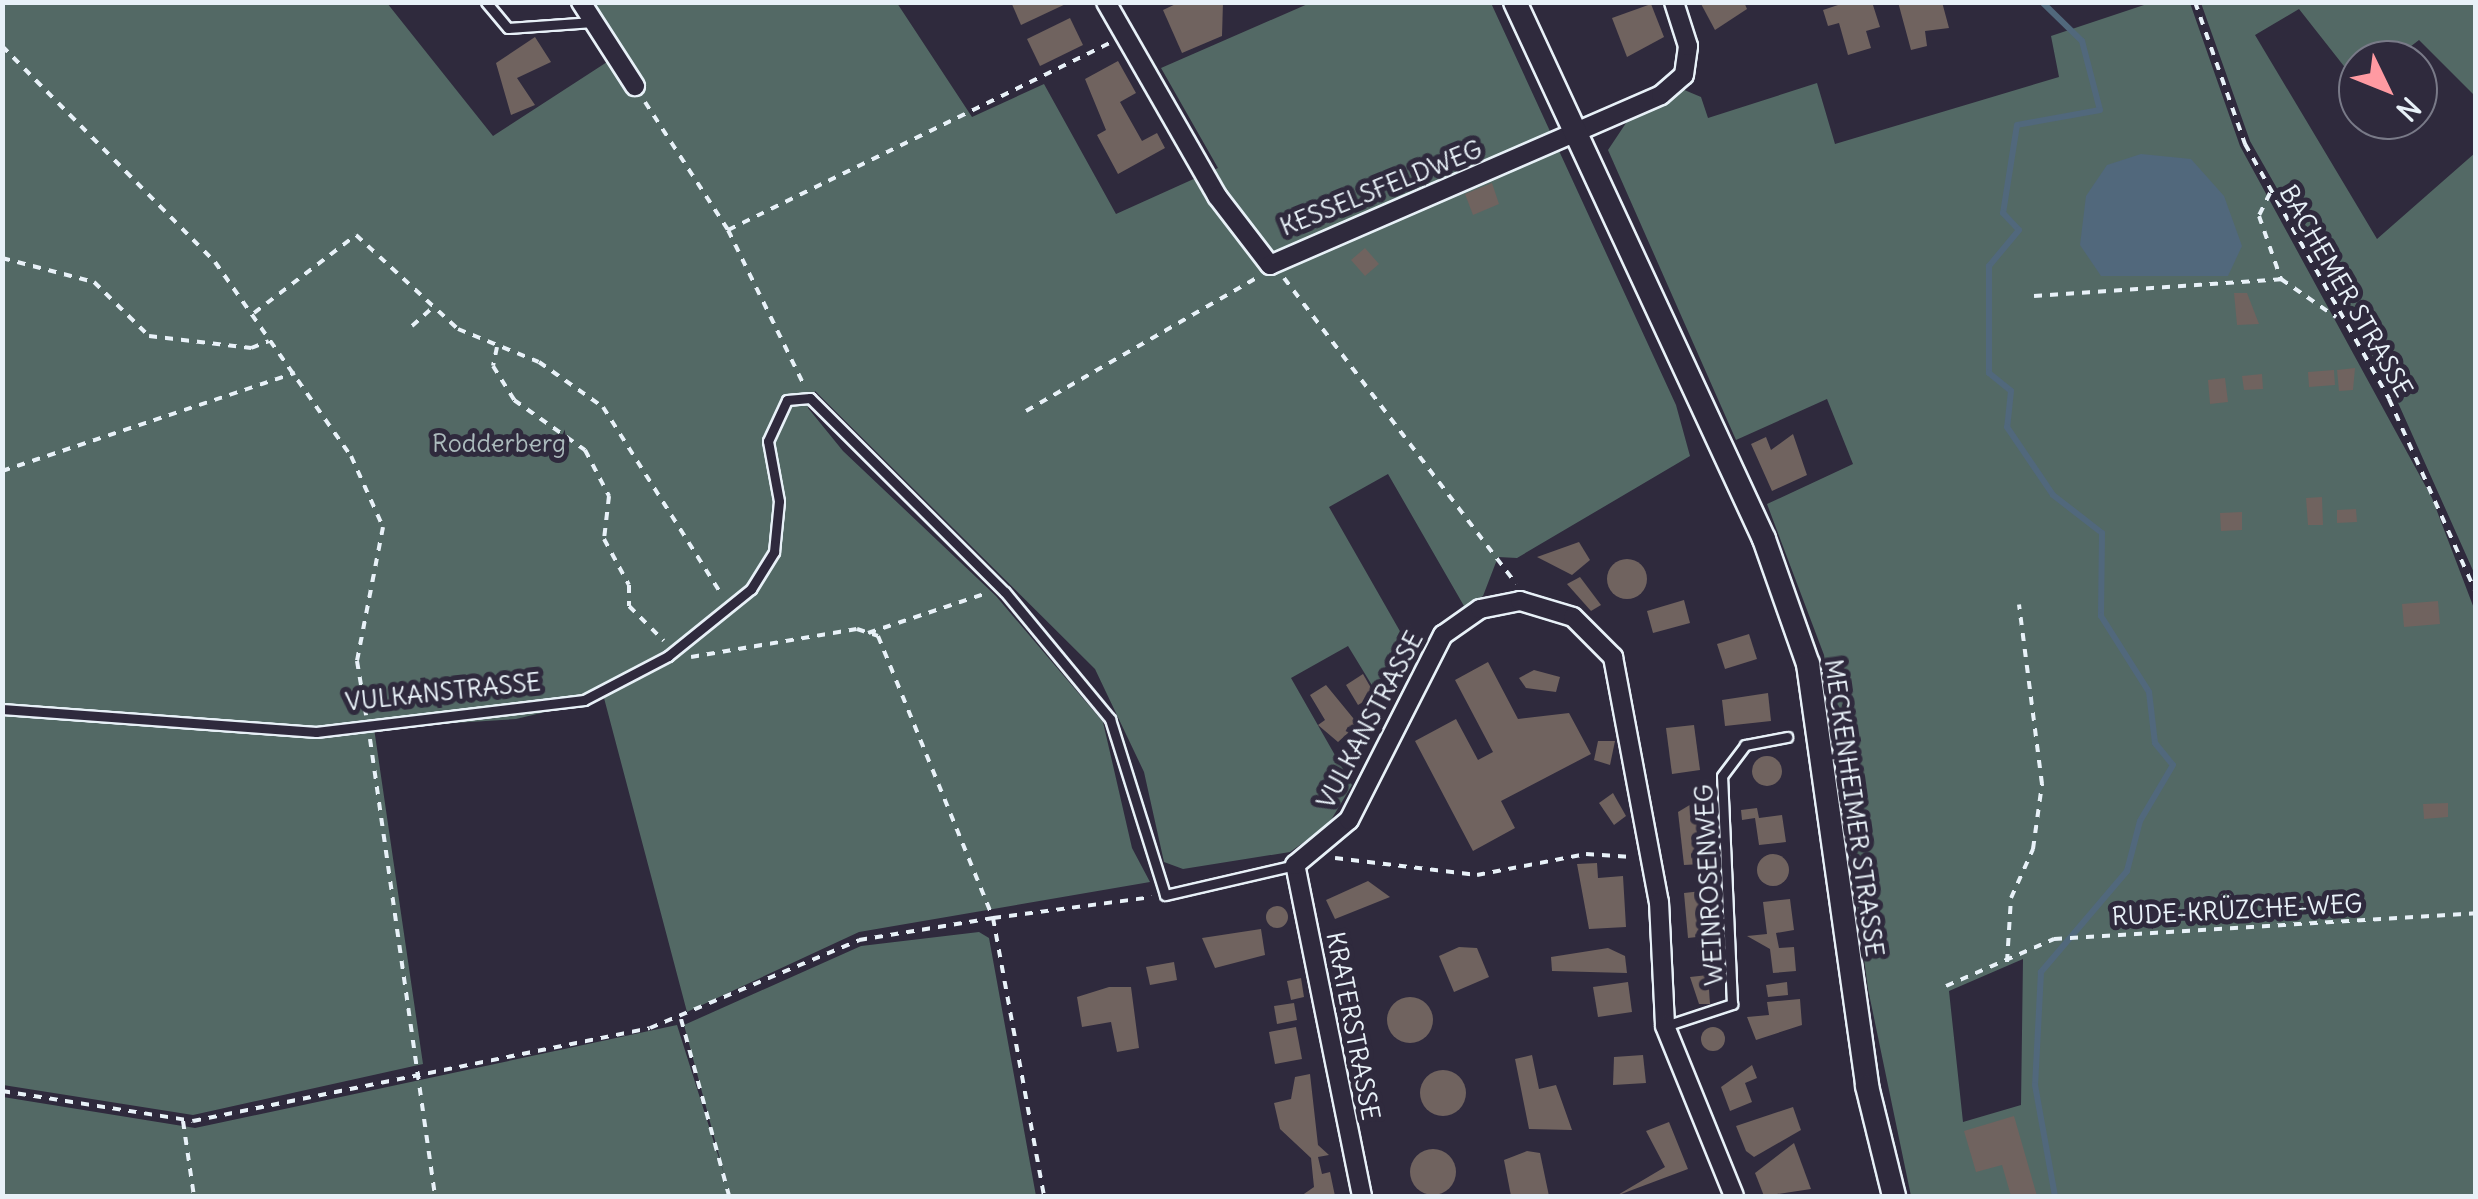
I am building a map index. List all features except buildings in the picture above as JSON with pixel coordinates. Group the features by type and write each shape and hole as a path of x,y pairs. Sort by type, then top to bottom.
{"main road":[{"name":"MECKENHEIMER STRASSE","path":"1514,2 1764,540 1808,664 1867,1086 1894,1196"}],"street":[{"path":"581,2 635,86"},
{"name":"KESSELSFELDWEG","path":"1106,2 1217,196 1270,265 1579,136 1684,76 1688,46 1674,2"},
{"path":"1520,600 1572,616 1613,657 1650,858 1665,1026 1734,1196"},
{"name":"VULKANSTRASSE","path":"1295,865 1350,820 1444,635 1480,608 1520,600"},
{"name":"KRATERSTRASSE","path":"1295,865 1362,1196"}],"lane":[{"path":"486,2 508,28 594,22"},
{"path":"810,398 1005,592 1110,719 1164,895"},
{"name":"VULKANSTRASSE","path":"2,709 263,730 584,700 668,656 730,610 774,552 779,500 768,441 787,400 810,398"},
{"name":"WEINROSENWEG","path":"1665,1026 1732,1004 1722,776 1745,746 1787,737"},
{"name":"VULKANSTRASSE","path":"1164,895 1295,865"}],"path":[{"name":"BACHEMER STRASSE","path":"2195,2 2270,194 2439,498 2476,593"},
{"path":"728,230 1123,37"},
{"path":"2,46 254,313 351,456 383,528 357,662 435,1196"},
{"path":"635,86 728,230 810,398"},
{"path":"2270,194 2260,216 2281,279 2340,320"},
{"path":"254,313 356,235 432,308 497,346 539,362 603,407 730,610"},
{"path":"2,258 94,282 148,336 252,348 270,341"},
{"path":"1026,411 1270,265 1513,570 1520,600"},
{"path":"2034,296 2281,279"},
{"path":"412,326 432,308"},
{"path":"497,346 493,366 514,400 585,450 609,496 604,540 629,585 628,606 668,656 868,633 1005,592"},
{"path":"2,471 294,373"},
{"path":"2006,962 2011,898 2033,849 2042,784 2020,604"},
{"path":"868,633 878,636 993,918 1044,1196"},
{"path":"1311,853 1477,875 1586,854 1650,858"},
{"path":"2,1091 183,1120 680,1020 859,940 1164,895"},
{"name":"RUDE-KRÜZCHE-WEG","path":"1946,986 2054,939 2476,913"},
{"path":"680,1020 729,1196"},
{"path":"183,1120 194,1196"}],"green space":[{"name":"Rodderberg","path":"3,3 387,3 493,136 624,51 594,3 897,3 972,117 1044,84 1116,214 1218,168 1161,68 1310,3 1491,3 1676,405 1690,456 1517,558 1498,557 1483,596 1464,606 1388,474 1329,507 1413,654 1387,710 1348,646 1291,678 1352,785 1328,825 1290,852 1183,869 1164,862 1144,772 1095,669 815,391 808,408 843,451 996,596 1103,722 1132,848 1150,882 859,932 687,1012 604,698 516,719 374,728 423,1064 193,1115 3,1085"},
{"path":"2150,3 2190,3 2240,146 2432,498 2475,611 2475,1196 1911,1196 1868,989 1824,655 1767,504 1853,464 1827,399 1736,440 1608,150 1626,123 1682,89 1701,97 1708,118 1817,83 1835,144 2059,77 2051,36","holes":["2023,959 2021,1105 1963,1122 1949,991"]},
{"path":"2201,3 2475,3 2475,96 2438,59 2438,40 2338,40 2338,59 2299,9 2255,35 2377,239 2475,153 2475,575 2395,396 2250,141"},
{"path":"979,932 989,938 1036,1196 3,1196 3,1097 195,1128 677,1025 724,1174 684,1025 861,946"}],"water":[{"path":"2141,154 2191,159 2224,196 2242,246 2228,276 2101,276 2080,245 2086,196 2107,165"}],"waterway":[{"path":"2042,2 2082,41 2100,110 2017,125 2003,213 2019,230 1989,266 1989,373 2011,391 2007,427 2053,495 2102,533 2101,616 2149,692 2155,743 2173,765 2140,821 2127,871 2041,972 2035,1085 2055,1196"}]}
